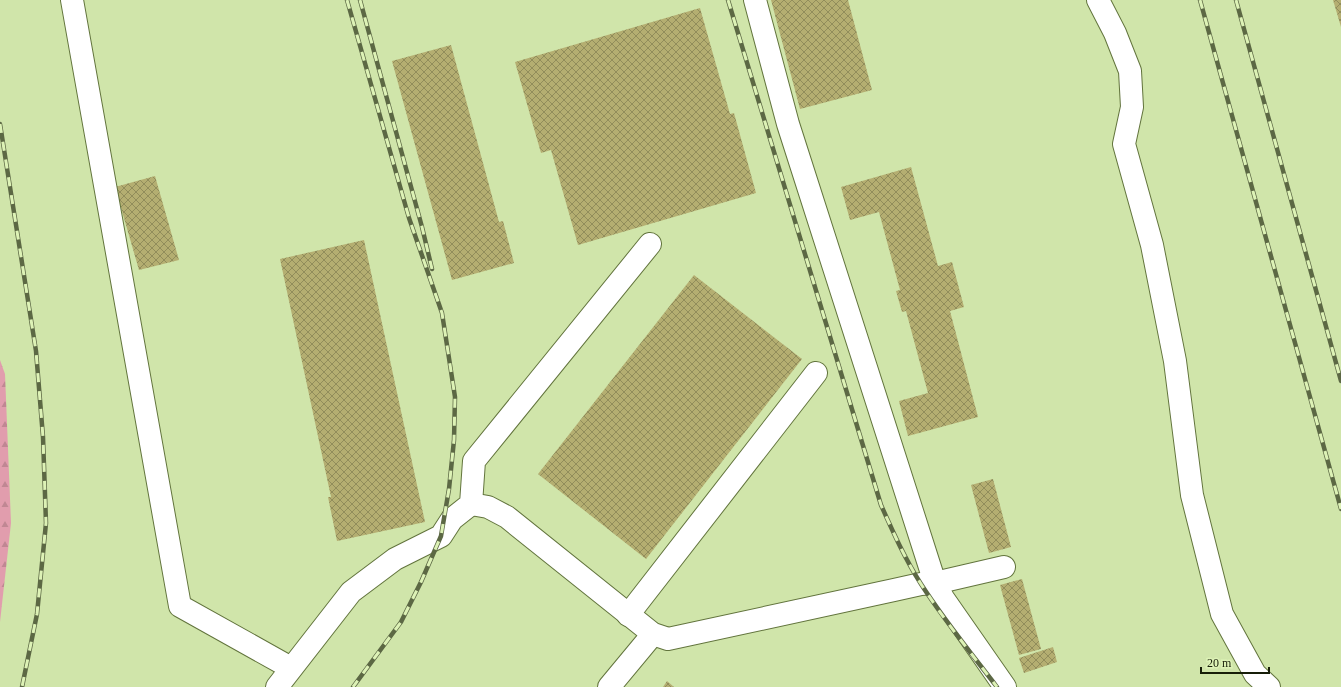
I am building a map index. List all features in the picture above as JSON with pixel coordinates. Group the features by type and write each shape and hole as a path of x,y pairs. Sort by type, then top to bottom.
{"street":[{"path":"72,0 180,606 291,668"},
{"path":"756,0 788,124 935,583 943,598 1005,687"},
{"path":"1098,0 1115,33 1130,71 1132,108 1124,144 1152,245 1175,361 1194,502 1222,614 1255,674 1269,687"},
{"path":"276,687 351,592 395,559 441,536 452,519 471,504 474,461 650,244"},
{"path":"628,615 816,373"},
{"path":"471,504 488,507 507,516 628,615 653,634 668,639 1004,567"},
{"path":"609,687 653,634"}],"green space":[{"path":"0,360 5,374 11,523 0,622"}],"building":[{"path":"771,0 848,0 872,90 800,109"},
{"path":"1333,0 1341,0 1341,27"},
{"path":"700,8 730,114 734,113 756,193 578,245 551,150 541,153 515,62"},
{"path":"451,45 499,222 503,221 514,263 452,280 392,61"},
{"path":"911,167 938,266 952,262 964,307 950,311 978,417 908,436 899,401 928,393 906,311 902,312 896,291 900,290 879,212 850,220 841,187"},
{"path":"155,176 179,260 139,270 115,187"},
{"path":"364,240 425,522 337,541 328,497 331,497 280,259"},
{"path":"694,275 802,359 646,559 538,474"},
{"path":"993,479 1011,547 989,553 971,485"},
{"path":"1022,579 1041,649 1019,655 1000,585"},
{"path":"1053,647 1057,662 1024,673 1019,658"},
{"path":"667,681 674,687 663,687"}],"railway":[{"path":"347,0 409,218 442,313 455,397 454,440 449,489 441,536 421,582 401,622 353,687"},
{"path":"360,0 432,269"},
{"path":"728,0 881,505 915,575 948,623 997,687"},
{"path":"1200,0 1341,509"},
{"path":"1236,0 1341,381"},
{"path":"0,124 36,351 43,437 46,523 37,614 22,687"}]}
